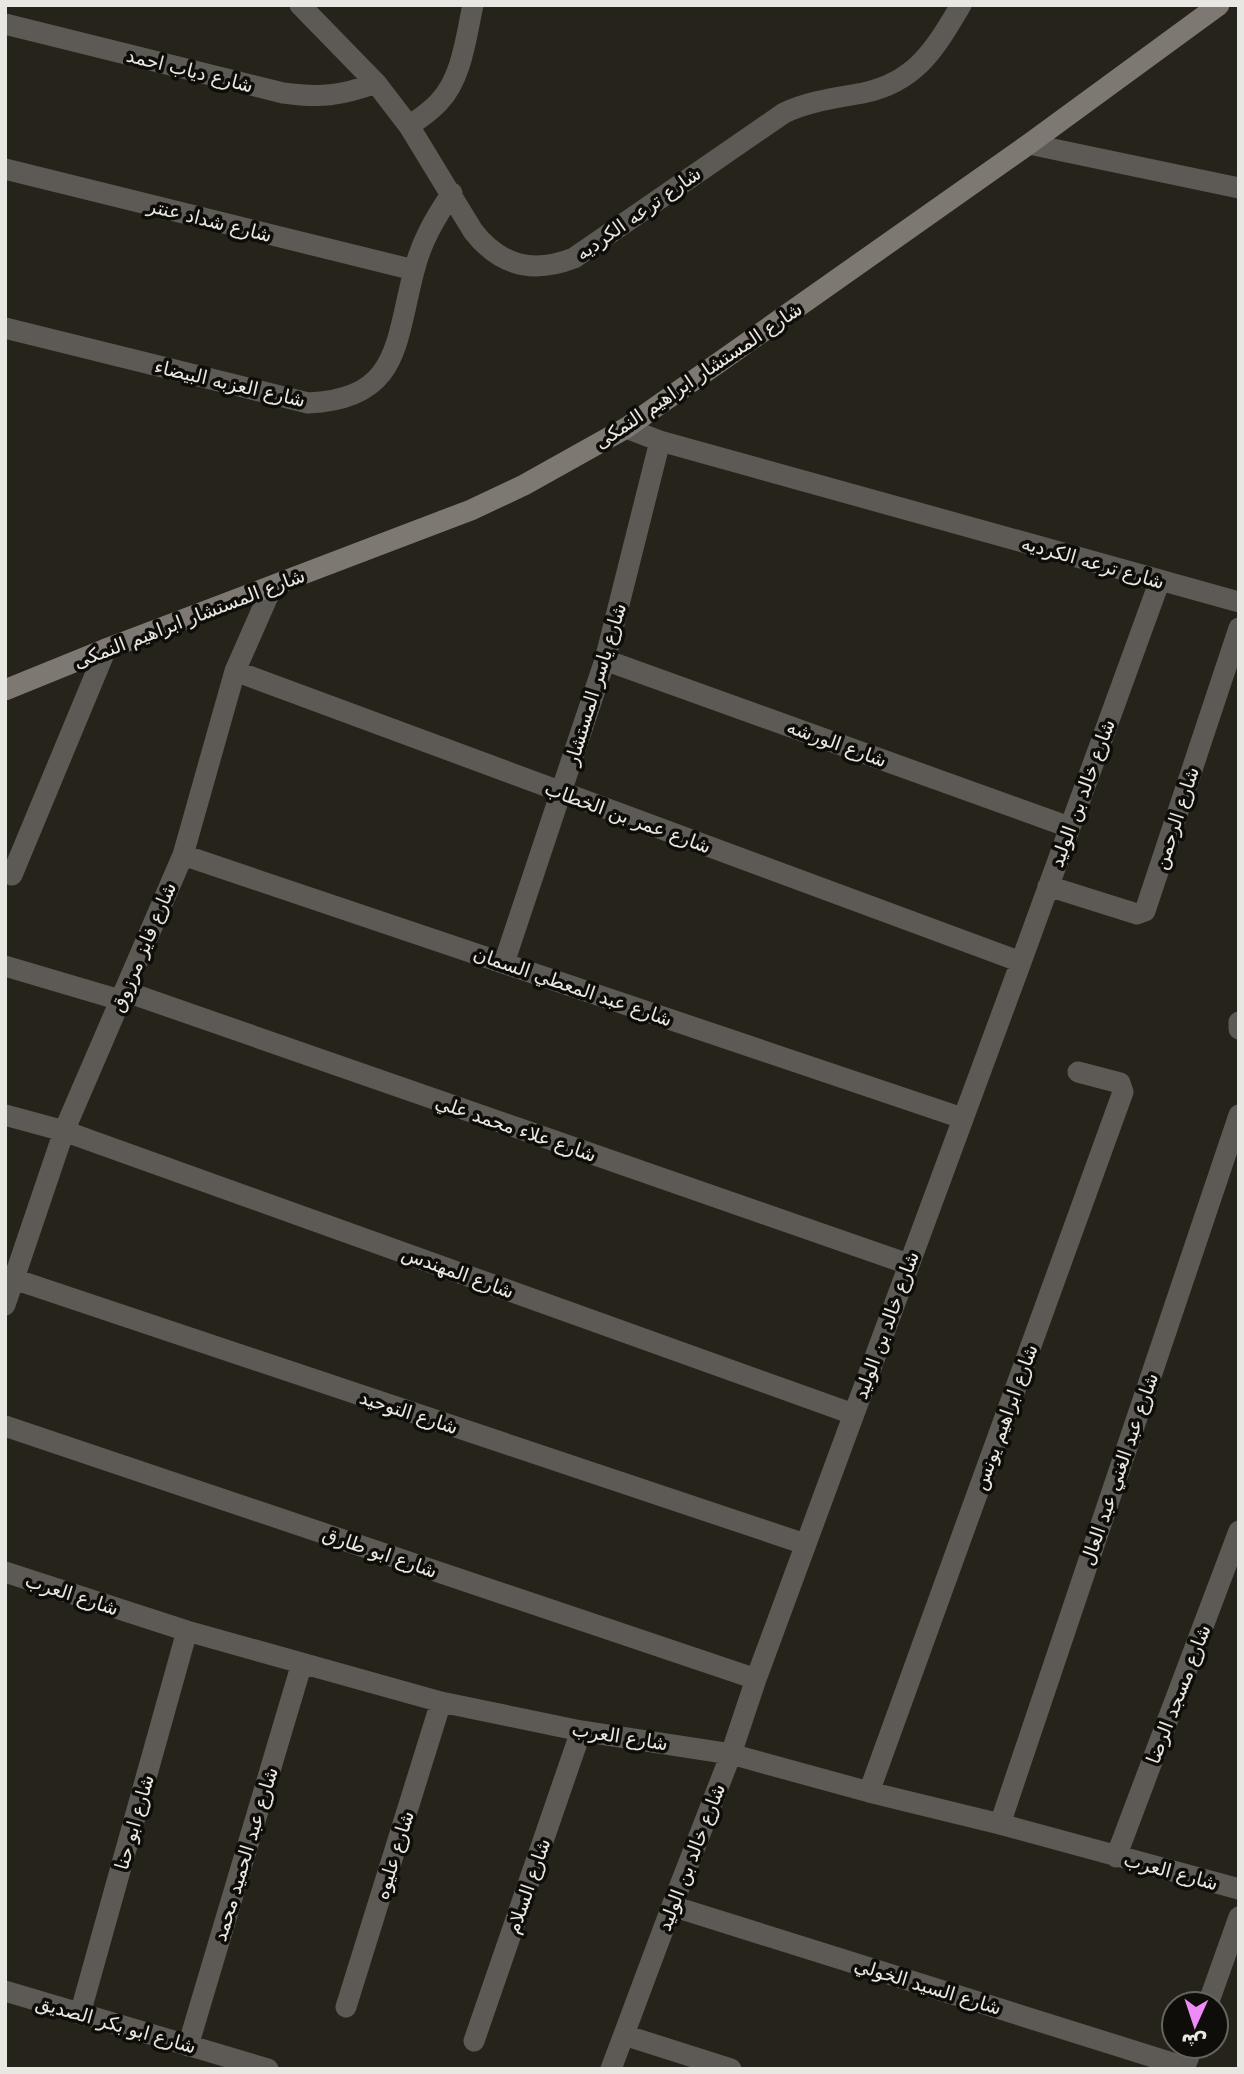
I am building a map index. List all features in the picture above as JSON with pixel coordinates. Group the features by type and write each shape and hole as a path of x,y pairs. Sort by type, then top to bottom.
{"street":[{"name":"شارع ترعه الكرديه","path":"300,5 376,83 409,126 483,243 509,261 542,267 574,258 783,113 800,105 867,92 897,82 922,64 961,5"},
{"path":"409,126 441,100 453,82 473,5"},
{"name":"شارع المستشار ابراهيم النمكى","path":"5,690 471,510 576,457 626,428 1029,144 1219,5"},
{"name":"شارع دياب احمد","path":"5,24 283,93 329,96 352,93 376,83"},
{"path":"1029,144 1239,188"},
{"name":"شارع شداد عنتر","path":"5,169 414,270"},
{"name":"شارع العزبه البيضاء","path":"5,328 307,403 333,402 356,394 376,379 391,359 400,336 414,270 429,230 452,193"},
{"name":"شارع ترعه الكرديه","path":"626,428 660,441 1239,602"},
{"name":"شارع ياسر المستشار","path":"504,963 605,660 660,441"},
{"name":"شارع خالد بن الوليد","path":"611,2069 731,1754 755,1679 1160,580"},
{"name":"شارع فايز مرزوق","path":"5,1305 64,1131 183,855 235,671 272,587"},
{"name":"شارع الرحمن","path":"1048,886 1137,914 1146,909 1239,628"},
{"path":"12,875 106,649"},
{"name":"شارع الورشه","path":"605,660 1069,827"},
{"name":"شارع عمر بن الخطاب","path":"235,671 1021,962"},
{"name":"شارع عبد المعطي السمان","path":"183,855 962,1118"},
{"name":"شارع علاء محمد علي","path":"5,966 122,995 908,1264"},
{"path":"1239,1022 1239,1029"},
{"name":"شارع ابراهيم يونس","path":"869,1792 1123,1092 1120,1083 1078,1072"},
{"name":"شارع المهندس","path":"5,1115 64,1131 853,1414"},
{"name":"شارع عبد الغني عبد العال","path":"1000,1824 1239,1115"},
{"name":"شارع التوحيد","path":"14,1279 805,1544"},
{"name":"شارع ابو طارق","path":"5,1426 755,1679"},
{"name":"شارع مسجد الرضا","path":"1116,1857 1239,1531"},
{"name":"شارع العرب","path":"5,1572 187,1632 442,1702 581,1731 731,1754 1239,1889"},
{"name":"شارع ابو حنا","path":"80,2014 187,1632"},
{"name":"شارع عبد الحميد محمد","path":"188,2046 302,1663"},
{"name":"شارع عليوه","path":"346,2007 442,1702"},
{"name":"شارع السلام","path":"474,2041 581,1731"},
{"name":"شارع السيد الخولي","path":"672,1906 1185,2068"},
{"path":"1213,1990 1239,1917"},
{"name":"شارع ابو بكر الصديق","path":"5,1992 268,2069"},
{"path":"624,2035 731,2069"}]}
